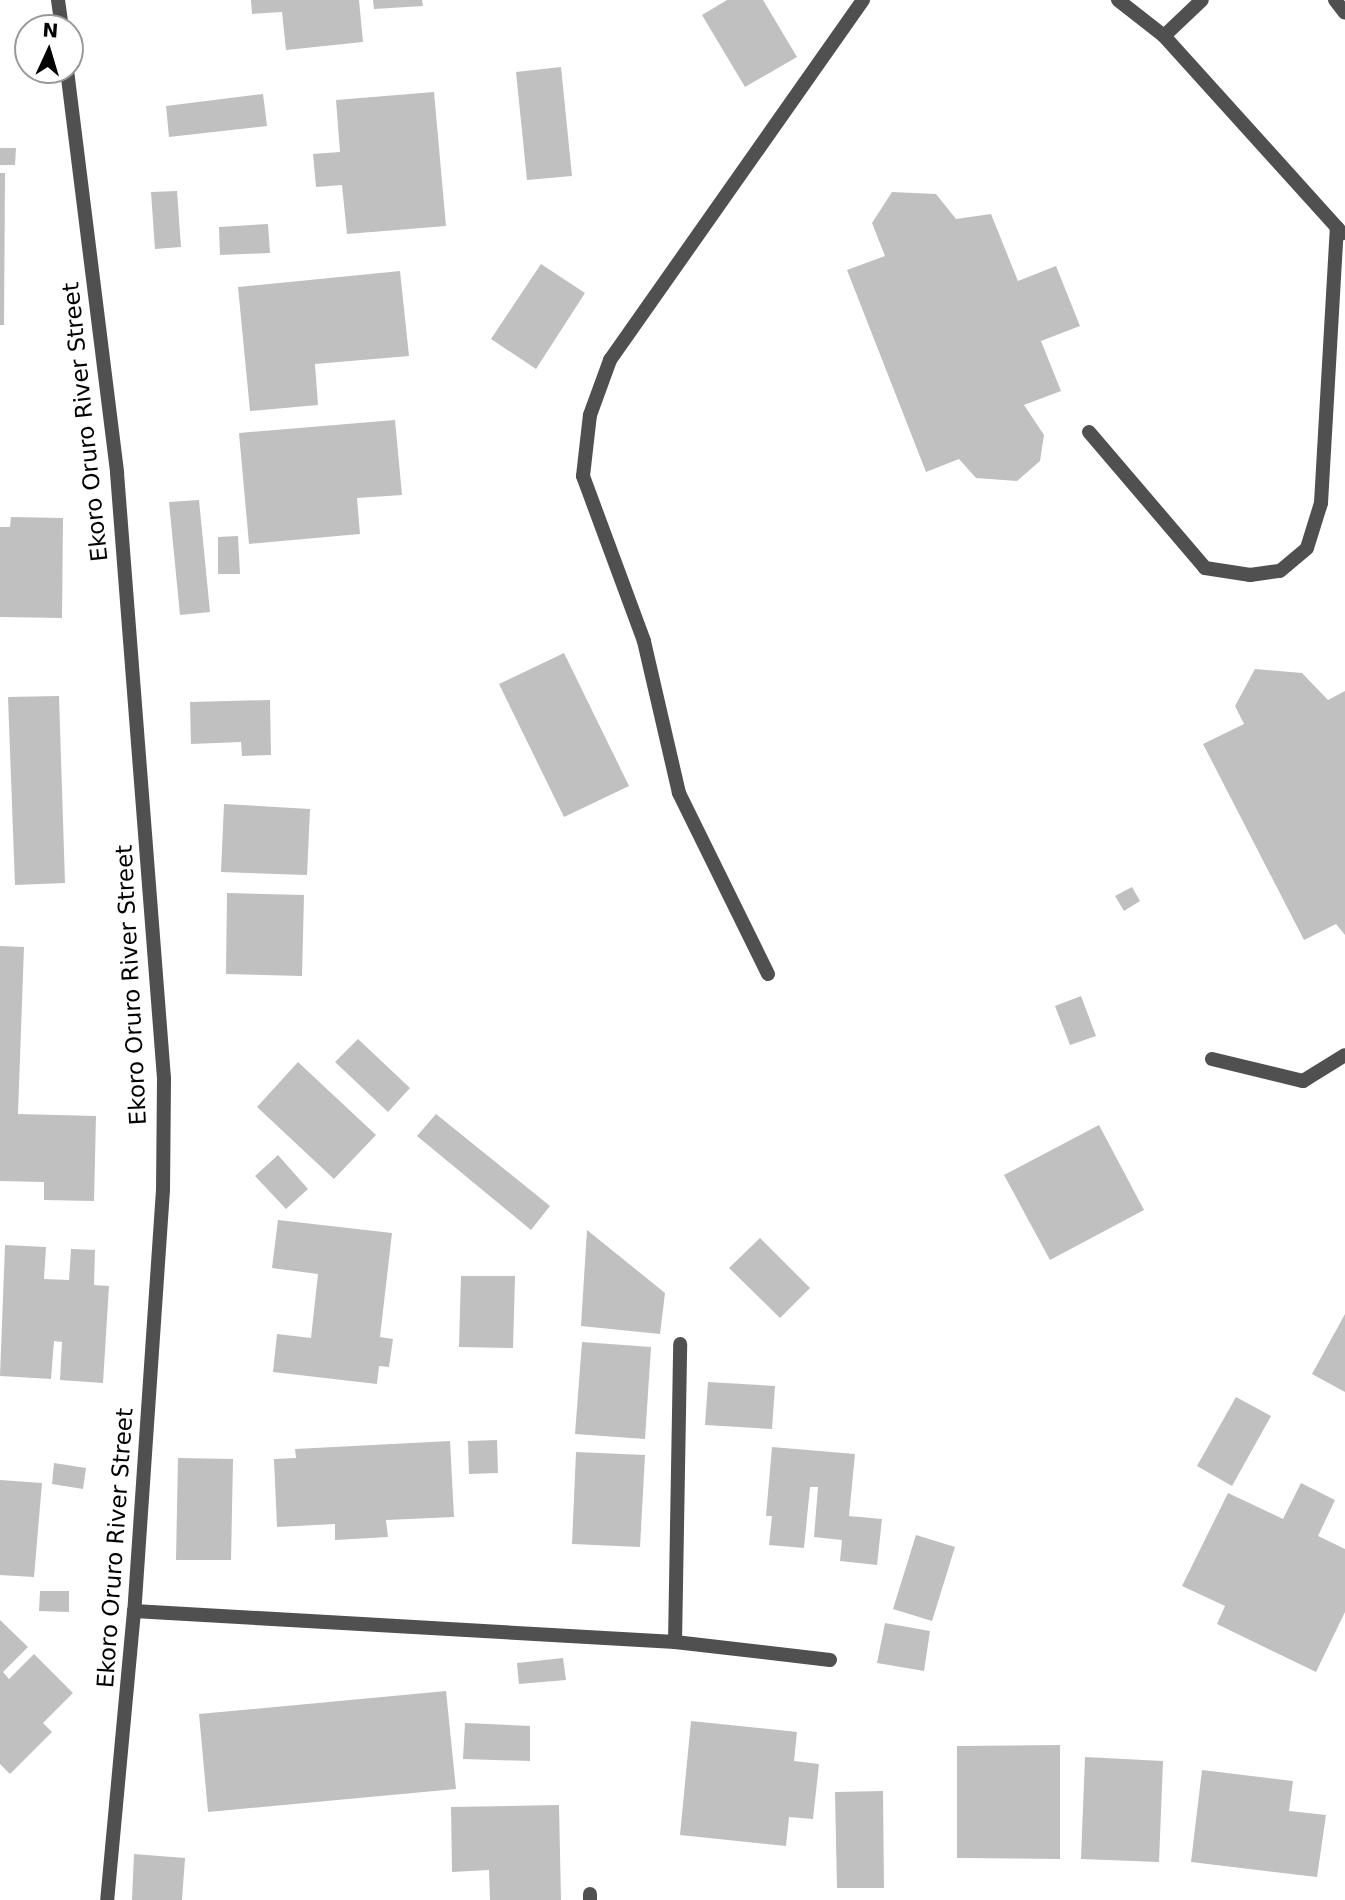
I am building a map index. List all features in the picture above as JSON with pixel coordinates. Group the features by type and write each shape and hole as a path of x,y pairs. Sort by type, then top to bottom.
{"street":[{"path":"768,974 679,793 644,641 583,476 590,415 610,360 863,0"},
{"path":"1089,432 1205,568 1250,575 1280,571 1307,548 1321,503 1341,232 1164,36 1118,0"},
{"path":"1164,36 1202,0"},
{"path":"1335,0 1345,13"},
{"name":"Ekoro Oruro River Street","path":"69,84 117,473 164,1078 163,1190 134,1611 107,1900"},
{"path":"1212,1059 1303,1081 1345,1055"},
{"path":"675,1642 680,1344"},
{"path":"134,1611 675,1642 830,1660"}],"building":[{"path":"251,0 359,0 363,42 286,50 282,12 252,14"},
{"path":"373,0 422,0 423,6 374,9"},
{"path":"727,0 763,0 797,57 745,87 702,15"},
{"path":"561,67 572,176 527,180 516,72"},
{"path":"434,92 446,226 347,234 342,185 316,187 313,154 340,152 336,100"},
{"path":"263,94 267,126 169,137 166,106"},
{"path":"0,148 16,148 15,165 0,165"},
{"path":"0,173 5,173 4,325 0,325"},
{"path":"177,191 181,247 155,249 151,192"},
{"path":"892,192 936,194 956,219 991,214 1018,281 1056,266 1080,326 1041,341 1061,391 1024,405 1044,435 1040,461 1017,481 976,478 959,459 926,472 847,270 885,256 872,223"},
{"path":"268,224 270,253 220,255 219,227"},
{"path":"541,264 585,293 536,369 491,339"},
{"path":"400,271 409,356 315,364 318,405 250,411 238,287"},
{"path":"395,420 402,495 357,498 360,534 249,544 239,433"},
{"path":"199,500 210,612 180,615 169,502"},
{"path":"11,517 63,518 62,618 0,617 0,527 10,527"},
{"path":"238,536 240,574 218,574 218,537"},
{"path":"564,653 629,786 564,817 499,684"},
{"path":"1255,669 1302,673 1328,700 1345,691 1345,935 1336,924 1304,940 1203,744 1244,724 1235,706"},
{"path":"59,696 65,883 15,885 8,697"},
{"path":"270,700 271,755 242,756 241,742 191,744 190,702"},
{"path":"224,804 310,809 307,875 221,872"},
{"path":"1132,887 1140,901 1124,911 1115,896"},
{"path":"227,893 304,895 302,976 226,974"},
{"path":"0,946 24,947 18,1114 96,1116 94,1201 44,1200 44,1182 0,1181"},
{"path":"1081,996 1096,1036 1070,1045 1055,1006"},
{"path":"358,1039 410,1088 388,1112 335,1062"},
{"path":"298,1062 376,1135 334,1179 257,1107"},
{"path":"436,1114 550,1206 531,1230 417,1136"},
{"path":"1099,1125 1144,1210 1050,1260 1004,1175"},
{"path":"278,1155 308,1189 286,1209 255,1176"},
{"path":"278,1220 392,1233 380,1337 393,1339 389,1367 379,1366 377,1384 273,1372 277,1334 311,1338 318,1274 272,1268"},
{"path":"587,1230 665,1293 660,1334 581,1326"},
{"path":"760,1238 810,1288 780,1318 729,1268"},
{"path":"5,1245 46,1247 44,1279 69,1280 71,1249 95,1250 94,1285 109,1286 103,1383 60,1380 62,1342 54,1341 51,1379 0,1376"},
{"path":"461,1276 515,1276 513,1348 459,1347"},
{"path":"1345,1314 1345,1392 1312,1374"},
{"path":"582,1342 651,1347 645,1439 575,1434"},
{"path":"708,1382 775,1386 772,1429 705,1425"},
{"path":"1236,1397 1271,1416 1232,1486 1197,1466"},
{"path":"497,1440 498,1473 469,1474 468,1441"},
{"path":"450,1441 454,1517 386,1520 388,1537 335,1540 335,1524 277,1527 274,1459 296,1458 295,1449"},
{"path":"772,1447 855,1454 849,1516 882,1519 877,1565 840,1561 842,1540 814,1537 818,1487 810,1487 804,1548 769,1545 772,1516 766,1516"},
{"path":"576,1452 645,1455 640,1547 572,1544"},
{"path":"178,1458 233,1459 231,1560 176,1560"},
{"path":"54,1463 86,1468 83,1489 52,1484"},
{"path":"0,1480 42,1483 34,1577 0,1575"},
{"path":"1301,1483 1335,1500 1318,1536 1345,1549 1345,1612 1316,1672 1217,1624 1225,1606 1182,1586 1228,1493 1283,1519"},
{"path":"916,1535 955,1547 932,1621 893,1609"},
{"path":"40,1591 69,1591 69,1612 39,1611"},
{"path":"0,1620 28,1647 3,1672 9,1679 34,1654 73,1693 43,1723 52,1732 10,1774 0,1764"},
{"path":"885,1623 930,1631 924,1671 877,1663"},
{"path":"563,1658 566,1680 519,1684 517,1663"},
{"path":"446,1691 456,1789 208,1812 199,1714"},
{"path":"691,1721 797,1732 794,1761 819,1764 813,1819 789,1817 786,1846 680,1835"},
{"path":"465,1723 530,1726 530,1761 463,1759"},
{"path":"1060,1745 1060,1859 957,1858 957,1746"},
{"path":"1085,1757 1163,1761 1159,1862 1081,1859"},
{"path":"1202,1770 1293,1781 1289,1811 1326,1815 1317,1877 1191,1862"},
{"path":"883,1791 884,1888 837,1888 835,1792"},
{"path":"559,1805 561,1900 490,1900 489,1870 452,1872 451,1807"},
{"path":"134,1854 185,1858 182,1900 132,1900"}]}
